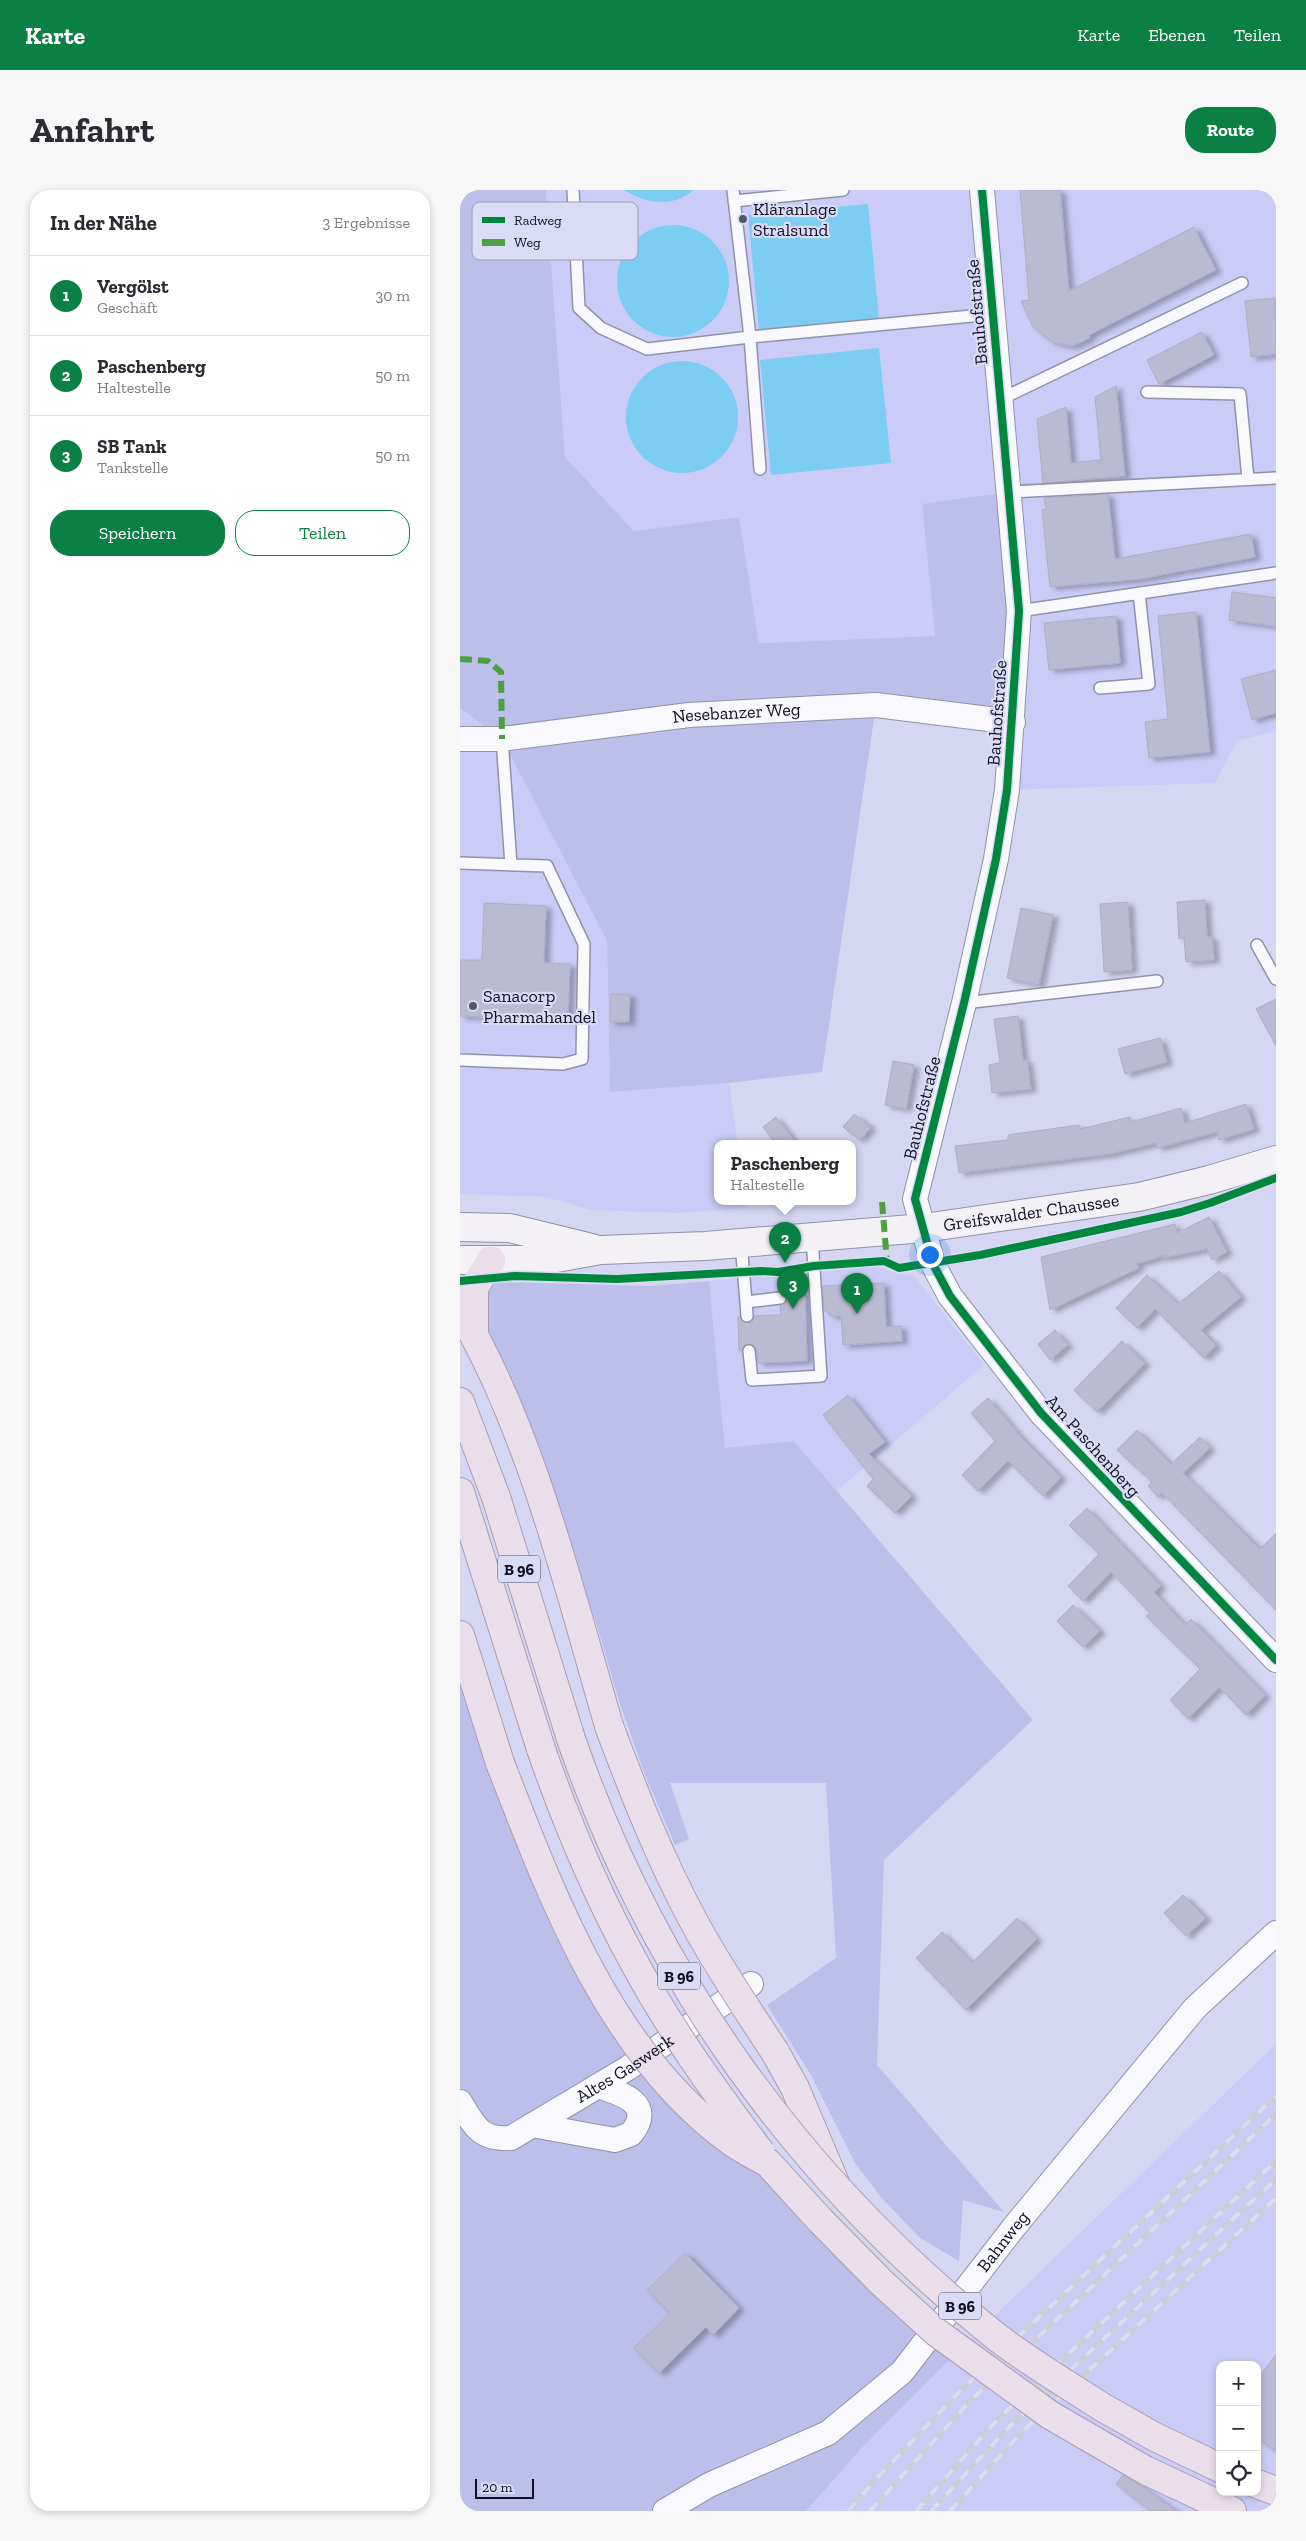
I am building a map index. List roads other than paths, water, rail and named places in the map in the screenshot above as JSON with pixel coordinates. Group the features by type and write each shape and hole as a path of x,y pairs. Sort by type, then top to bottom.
{"highway":[{"path":"474,1333 474,1288 490,1260"},
{"path":"460,1310 474,1333 506,1404 531,1472 609,1726 640,1806 677,1890 722,1969 776,2052 795,2088 836,2184"},
{"name":"B 96","path":"460,1402 496,1497 571,1739 594,1804 623,1870 658,1940 691,1997 748,2080 836,2184 899,2251 994,2334 1102,2407 1156,2437 1216,2466"},
{"name":"B 96","path":"460,1492 540,1749 563,1814 592,1880 635,1964 707,2078 768,2162 820,2221 882,2283 936,2332 966,2355 1050,2415 1102,2446 1145,2470 1232,2511"},
{"path":"460,1635 500,1763 541,1870 562,1914 607,1997 643,2054 662,2078 696,2114 733,2143 768,2162"},
{"path":"1261,2486 1276,2492"}],"main road":[{"name":"Greifswalder Chaussee","path":"460,1260 545,1260 601,1250 741,1243 924,1228 1139,1196 1209,1180 1276,1160"},
{"name":"Greifswalder Chaussee","path":"460,1227 510,1228 601,1250"}],"street":[{"name":"Bauhofstraße","path":"924,1228 915,1200 964,1003 996,859 1013,722 1020,611 999,400 982,190"},
{"name":"Nesebanzer Weg","path":"460,739 502,739 689,715 876,705 1013,722"},
{"name":"Am Paschenberg","path":"924,1228 933,1264 950,1296 1041,1413 1276,1660"},
{"name":"Bahnweg","path":"665,2511 709,2485 828,2433 902,2372 1014,2227 1195,2008 1276,1933"},
{"name":"Altes Gaswerk","path":"460,2102 474,2125 493,2139 511,2138 628,2068 752,1984"},
{"path":"532,2125 615,2140 631,2134 639,2120 636,2105 627,2096 598,2086"}],"lane":[{"path":"760,469 750,337 733,196 843,190"},
{"path":"576,260 579,308 601,328 647,349 922,314 993,314"},
{"path":"999,400 1242,283"},
{"path":"1147,392 1240,394 1248,479"},
{"path":"1008,492 1276,478"},
{"path":"1020,611 1276,573"},
{"path":"1100,688 1149,684 1139,593"},
{"path":"502,739 510,865"},
{"path":"460,864 547,866 584,944 582,1059 562,1064 460,1060"},
{"path":"1257,945 1276,979"},
{"path":"964,1003 1157,981"},
{"path":"749,1351 752,1380 821,1376 810,1296 812,1236"},
{"path":"741,1243 747,1316"},
{"path":"746,1302 780,1298"}],"railway":[{"path":"848,2511 961,2390 1276,2096"},
{"path":"870,2511 972,2399 1276,2114"},
{"path":"916,2511 997,2420 1276,2161"},
{"path":"931,2511 1009,2427 1276,2179"},
{"path":"950,2511 1020,2434 1276,2198"}],"place":[{"name":"Kläranlage Stralsund","path":"743,219"},
{"name":"Sanacorp Pharmahandel","path":"473,1006"},
{"name":"Paschenberg","path":"785,1263"},
{"name":"SB Tank","path":"793,1309"},
{"name":"Vergölst","path":"857,1314"}]}
